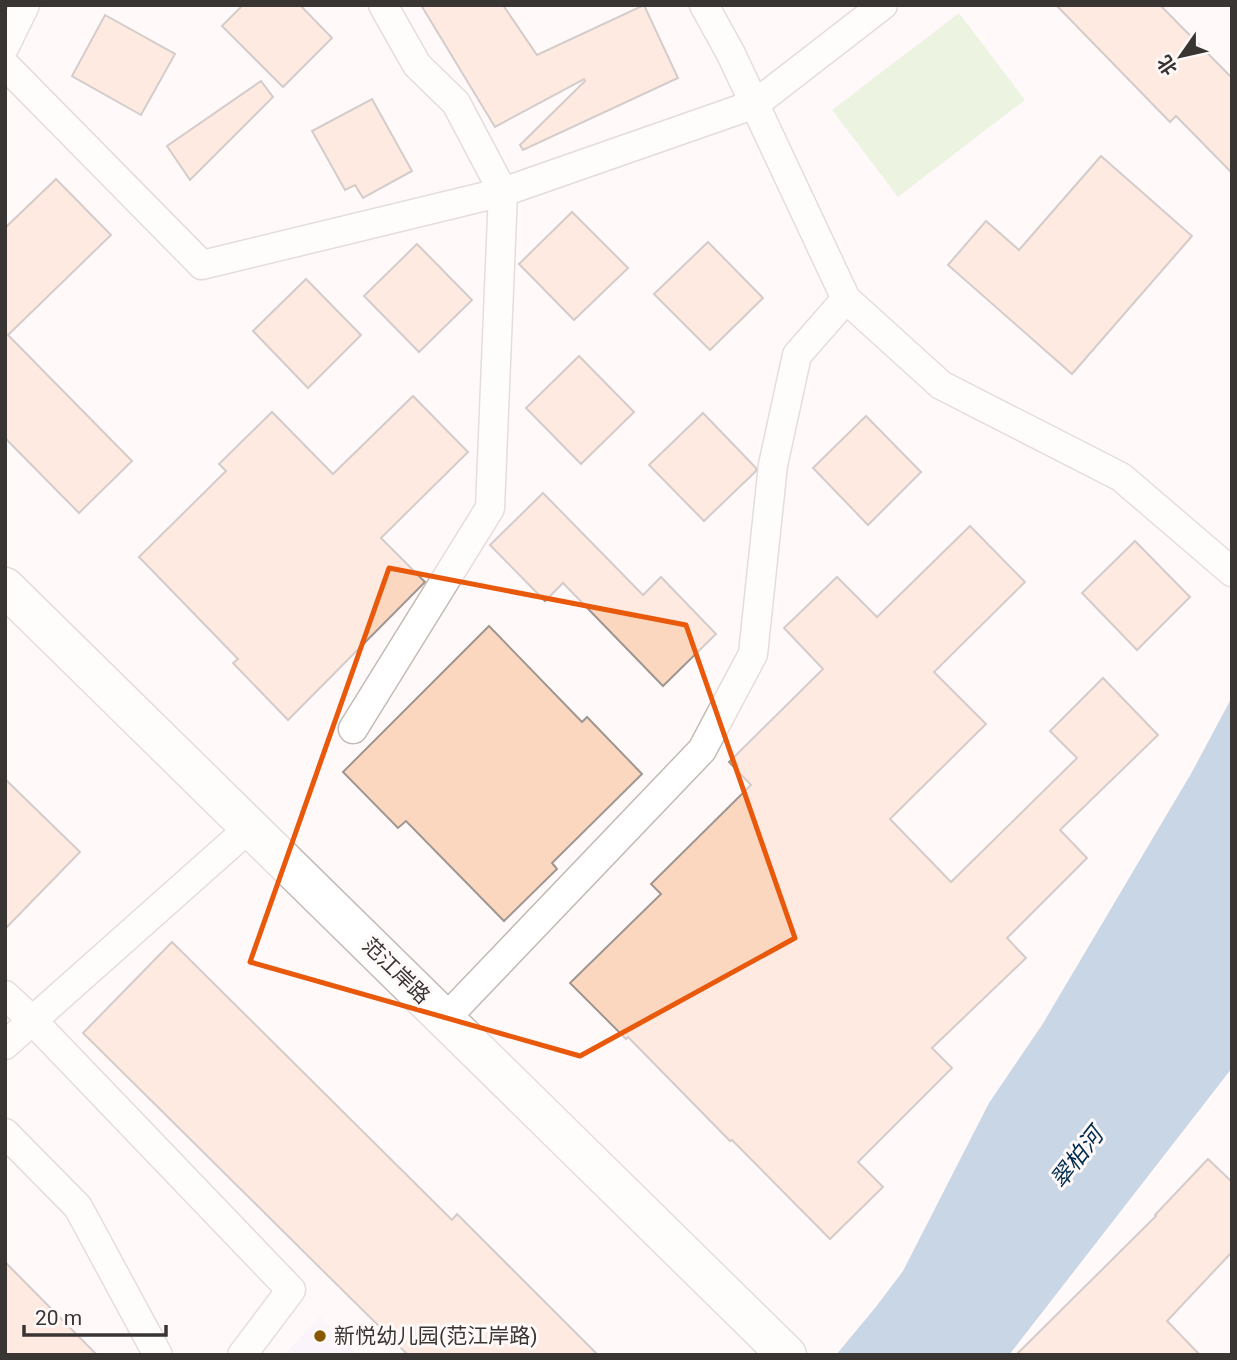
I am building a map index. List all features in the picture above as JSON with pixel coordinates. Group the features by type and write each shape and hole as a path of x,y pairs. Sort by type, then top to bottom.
{"street":[{"name":"范江岸路","path":"5,587 787,1355"}],"lane":[{"path":"5,47 25,5"},
{"path":"354,729 490,508 503,192 456,103 417,65 383,5"},
{"path":"704,5 731,54 846,299 940,385 1121,477 1232,572"},
{"path":"5,65 202,265 503,192 755,104 883,5"},
{"path":"446,1019 702,750 752,654 774,465 797,355 846,299"},
{"path":"5,1045 249,828"},
{"path":"5,995 291,1290 242,1355"},
{"path":"5,1133 78,1208 158,1355"}],"highlighted area":[{"path":"389,568 686,625 795,938 580,1056 250,962"}],"shaded area":[{"name":"新悦幼儿园(范江岸路)","path":"320,1317 357,1355 283,1355"}],"green space":[{"path":"959,13 1025,100 898,197 832,110"}],"water":[{"name":"翠柏河","path":"1232,697 1232,1068 1009,1355 836,1355 903,1271 989,1103 1042,1025 1192,772"}],"building":[{"path":"243,5 300,5 332,38 283,87 222,26"},
{"path":"421,5 503,5 537,55 644,5 678,78 523,150 520,145 585,81 584,79 495,127"},
{"path":"1056,5 1160,5 1232,78 1232,173 1176,116 1170,122"},
{"path":"105,15 175,54 141,115 72,76"},
{"path":"261,81 273,97 190,180 167,146"},
{"path":"372,99 412,171 363,198 355,185 345,190 312,131"},
{"path":"1101,156 1192,236 1072,374 948,265 986,221 1019,250"},
{"path":"56,179 111,235 8,335 132,461 79,513 5,438 5,228"},
{"path":"572,212 628,268 574,320 519,264"},
{"path":"708,242 763,298 710,350 654,294"},
{"path":"417,244 472,300 419,352 364,296"},
{"path":"306,279 361,335 308,388 253,331"},
{"path":"579,356 634,412 581,464 526,408"},
{"path":"413,396 468,452 381,538 425,582 288,720 233,663 238,659 139,557 226,471 219,464 272,412 333,474"},
{"path":"703,413 756,468 756,471 704,521 649,465"},
{"path":"866,416 921,472 868,525 813,468"},
{"path":"543,493 643,595 661,577 716,634 663,686 563,583 545,601 490,545"},
{"path":"970,526 1025,582 934,672 986,724 890,819 951,882 1077,758 1050,731 1103,678 1158,735 1060,830 1087,858 1007,938 1026,958 932,1048 952,1068 858,1162 883,1187 830,1239 628,1037 626,1039 570,983 661,894 651,884 751,785 729,762 823,669 784,628 837,577 877,617"},
{"path":"1135,541 1190,597 1137,650 1082,593"},
{"path":"489,626 582,722 587,717 642,774 552,863 557,869 504,921 406,821 398,828 343,772"},
{"path":"5,779 80,852 5,929"},
{"path":"172,942 452,1220 457,1214 598,1355 408,1355 83,1033"},
{"path":"1208,1159 1232,1182 1232,1252 1167,1321 1200,1355 1016,1355 1156,1216"},
{"path":"5,1262 97,1355 5,1355"}],"place":[{"name":"新悦幼儿园(范江岸路)","path":"320,1336"}]}
